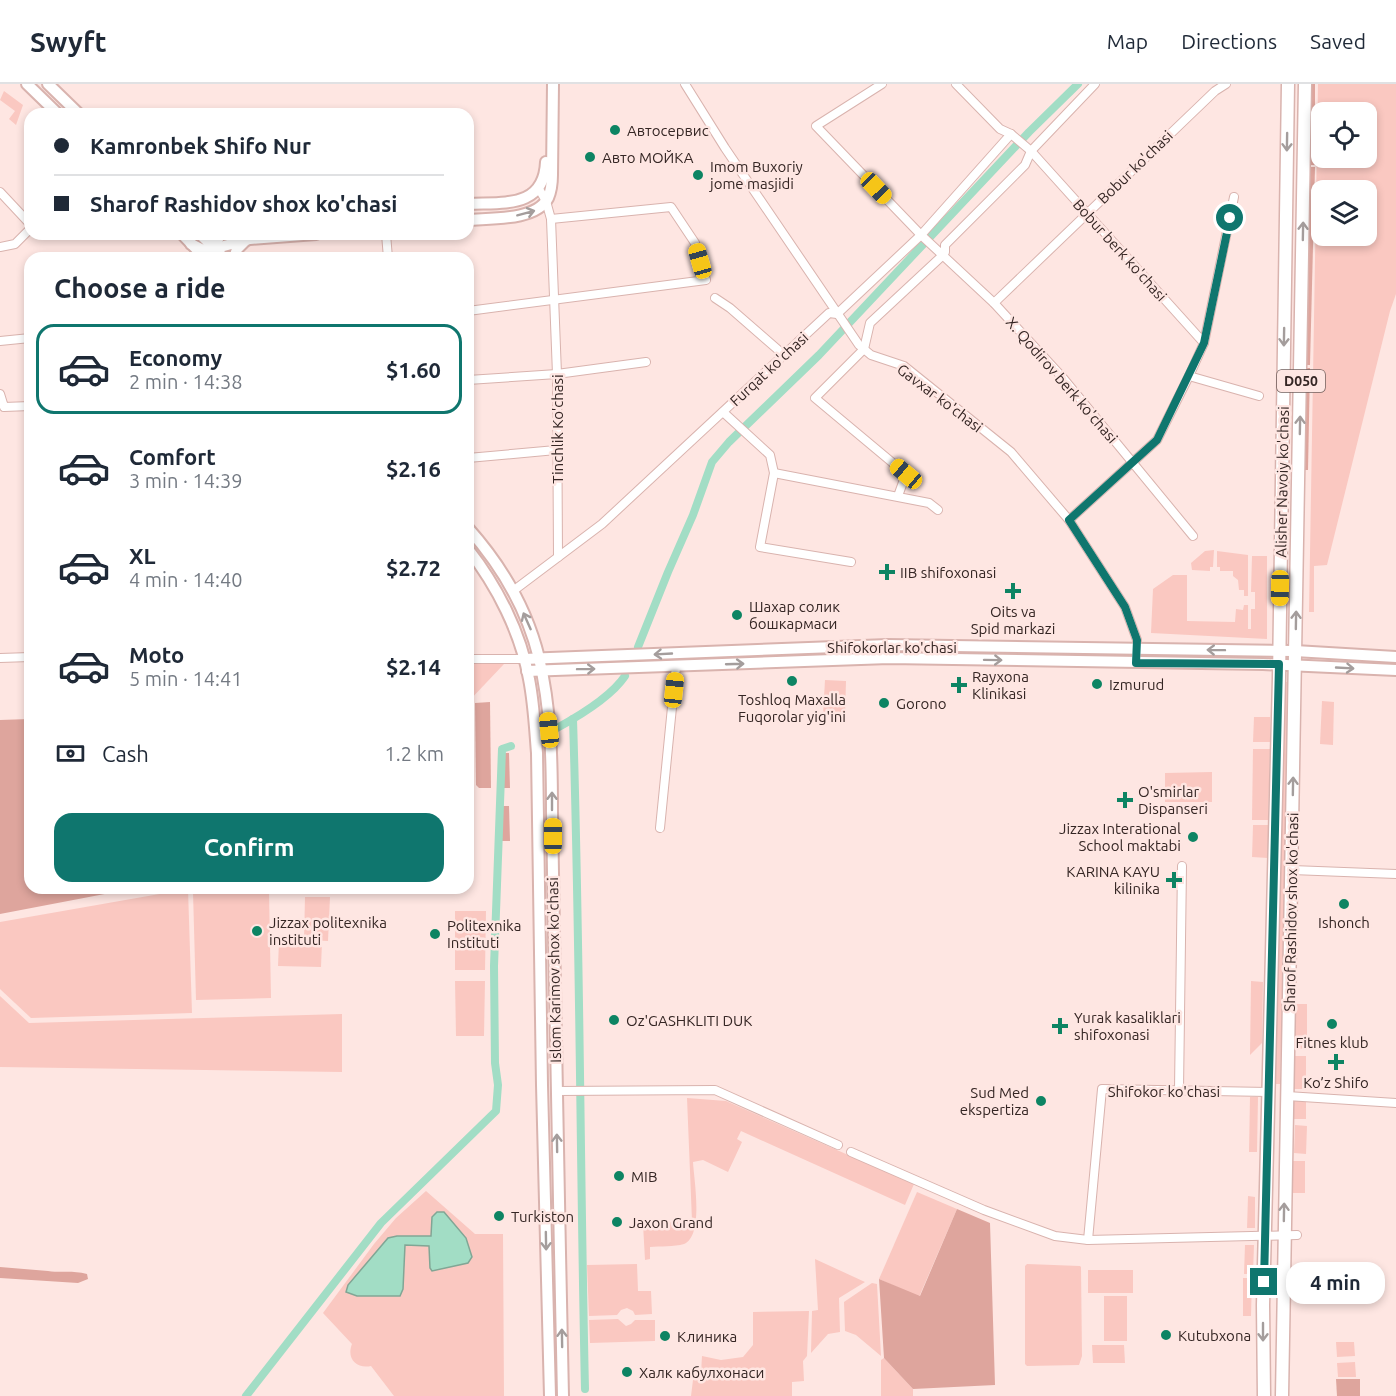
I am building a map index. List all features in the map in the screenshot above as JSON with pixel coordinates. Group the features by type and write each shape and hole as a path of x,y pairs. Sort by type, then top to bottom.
{"main road":[{"path":"27,84 52,108"},
{"path":"48,84 73,108"},
{"path":"474,204 518,201 539,189 545,173 546,84"},
{"path":"474,219 523,215 534,212 546,201 552,175 553,84"},
{"name":"Alisher Navoiy ko'chasi","path":"1279,664 1288,84"},
{"name":"Alisher Navoiy ko'chasi","path":"1295,679 1305,84"},
{"path":"187,240 199,252"},
{"path":"205,240 214,252"},
{"path":"218,252 248,240"},
{"path":"236,252 239,246 248,240"},
{"path":"191,244 212,252"},
{"name":"Islom Karimov shox ko'chasi","path":"474,535 513,591 532,633 540,665 551,756 563,1396"},
{"name":"Islom Karimov shox ko'chasi","path":"474,557 500,598 524,659 532,700 537,753 550,1396"},
{"name":"Shifokorlar ko'chasi","path":"527,671 540,665 888,645 1295,651 1396,657"},
{"name":"Shifokorlar ko'chasi","path":"524,659 540,665 676,667 889,658 1279,664 1396,670"},
{"name":"Sharof Rashidov shox ko'chasi","path":"1264,1396 1265,1235 1279,664"},
{"name":"Sharof Rashidov shox ko'chasi","path":"1282,1396 1295,679"},
{"path":"1267,1143 1269,1152 1275,1157 1280,1156 1286,1148"}],"street":[{"name":"Gavxar ko'chasi","path":"685,84 725,148 855,339 871,355 904,366 1011,452 1069,520 1125,607 1137,640 1136,663"},
{"name":"X. Qodirov berk ko'chasi","path":"882,84 816,126 921,235 994,303 1063,378 1193,536"},
{"name":"Bobur berk ko'chasi","path":"956,84 1000,129 1011,134 1031,152 1204,343"},
{"path":"898,496 906,474 815,398 864,349 870,323 945,252 945,244 1025,165 1031,152 1095,84"},
{"name":"Bobur ko'chasi","path":"994,303 1215,91 1226,84"},
{"name":"Furqat ko'chasi","path":"513,591 602,524 829,313 837,314 921,235 1011,134"},
{"name":"Tinchlik Ko'chasi","path":"539,189 546,201 551,219 557,374 558,557"},
{"path":"0,192 24,218"},
{"path":"1069,520 1157,440 1204,343 1234,197"},
{"path":"474,310 706,280 695,243 671,207 551,219"},
{"path":"0,248 15,244 24,235"},
{"path":"714,298 730,308 784,355"},
{"path":"0,341 24,339"},
{"path":"474,380 557,374 646,362"},
{"path":"1189,376 1259,396"},
{"path":"0,394 4,407 24,406"},
{"path":"723,412 770,455 774,473 760,547 851,562"},
{"path":"474,457 556,450"},
{"path":"774,473 898,496 929,503 938,510"},
{"path":"0,658 24,657"},
{"path":"474,659 524,659"},
{"path":"660,828 676,667"},
{"path":"1179,1090 1182,866"},
{"path":"1292,870 1396,874"},
{"name":"Shifokor ko'chasi","path":"1088,1240 1102,1089 1268,1092"},
{"path":"556,1091 715,1090 838,1145"},
{"path":"1287,1096 1396,1103"},
{"path":"851,1152 984,1210 1055,1236 1088,1240 1297,1235"}],"shaded area":[{"path":"1311,84 1315,84 1315,102 1311,102 1310,165"},
{"path":"1318,84 1396,84 1396,294 1327,565 1314,566 1314,612 1309,612 1315,246 1377,246 1377,180 1316,180 1317,168 1377,168 1377,102 1318,102"},
{"path":"4,91 23,105 16,125 9,119 15,111 0,100"},
{"path":"1311,167 1315,168 1315,180 1311,180 1311,246 1313,246 1310,365 1306,365"},
{"path":"1306,368 1310,368 1308,470 1305,470"},
{"path":"1214,550 1213,567 1210,567 1210,571 1192,570 1191,563 1205,551"},
{"path":"1217,551 1248,555 1248,596 1244,596 1244,590 1239,590 1238,580 1233,576 1233,571 1220,571 1220,567 1217,567"},
{"path":"1252,556 1267,556 1267,639 1151,633 1153,589 1173,575 1187,575 1187,621 1235,622 1236,609 1243,610 1244,605 1248,605 1248,629 1251,629 1251,609 1255,609 1255,592 1251,592"},
{"path":"474,664 504,664 474,696"},
{"path":"825,680 846,681 845,716 823,715"},
{"path":"1286,682 1289,682 1280,1084 1275,1084"},
{"path":"1322,701 1334,702 1333,745 1320,744"},
{"path":"490,702 491,788 479,788 476,785 475,703"},
{"path":"1254,717 1270,717 1270,742 1253,742"},
{"path":"24,719 24,894 105,894 0,914 0,720"},
{"path":"1253,749 1270,749 1268,820 1252,820"},
{"path":"498,753 509,753 510,788 499,788"},
{"path":"1212,772 1212,802 1165,802 1165,773"},
{"path":"498,806 509,806 510,841 499,841"},
{"path":"1253,825 1269,825 1268,858 1252,857"},
{"path":"160,894 188,894 192,1013 31,1018 0,989 0,922"},
{"path":"193,894 269,894 271,998 196,1000"},
{"path":"305,897 330,897 328,941 304,940"},
{"path":"455,911 486,911 485,970 455,970"},
{"path":"279,941 322,942 321,967 278,966"},
{"path":"455,981 485,981 484,1036 456,1036"},
{"path":"1251,981 1263,982 1262,1043 1250,1055"},
{"path":"0,996 29,1023 342,1014 342,1072 0,1067"},
{"path":"1294,1004 1307,1004 1307,1049 1293,1048"},
{"path":"1294,1056 1306,1056 1306,1089 1293,1089"},
{"path":"1250,1097 1258,1097 1257,1152 1249,1152"},
{"path":"687,1098 726,1101 914,1184 905,1205 741,1131 737,1139 742,1142 728,1172 703,1160 693,1162 696,1219 690,1239 680,1245 650,1247 650,1259 645,1260 643,1224 692,1221"},
{"path":"1294,1100 1306,1101 1306,1119 1293,1119"},
{"path":"1295,1125 1307,1126 1306,1154 1294,1153"},
{"path":"1293,1161 1305,1161 1305,1193 1293,1193"},
{"path":"426,1191 475,1234 503,1234 504,1396 394,1396 371,1366 361,1366 354,1362 350,1354 352,1344 323,1313 374,1244 396,1218"},
{"path":"917,1192 957,1209 919,1297 879,1279"},
{"path":"1248,1196 1255,1197 1255,1228 1247,1228"},
{"path":"957,1209 990,1223 995,1385 913,1389 884,1358 879,1279 920,1296"},
{"path":"437,1212 444,1212 466,1238 472,1257 468,1263 432,1271 429,1246 405,1245 403,1289 400,1296 357,1296 346,1292 348,1285 388,1238 431,1236 432,1217"},
{"path":"1245,1245 1254,1245 1253,1274 1244,1274"},
{"path":"815,1259 865,1282 839,1298 840,1332 828,1334 811,1353 812,1311 818,1310"},
{"path":"637,1264 638,1291 651,1291 652,1314 635,1315 627,1308 621,1310 617,1315 589,1316 587,1265"},
{"path":"1027,1264 1081,1267 1082,1356 1079,1365 1027,1366 1025,1364 1025,1266"},
{"path":"0,1267 82,1273 87,1274 88,1279 78,1283 0,1278"},
{"path":"1088,1270 1133,1270 1133,1293 1088,1293"},
{"path":"1243,1278 1252,1278 1251,1316 1243,1316"},
{"path":"872,1283 877,1284 881,1356 856,1335 845,1331 844,1302"},
{"path":"1104,1296 1127,1296 1127,1341 1104,1341"},
{"path":"809,1311 807,1356 803,1361 804,1381 792,1382 792,1396 691,1396 694,1372 701,1373 702,1356 721,1360 743,1357 753,1345 753,1312"},
{"path":"618,1319 626,1326 635,1320 655,1320 655,1341 590,1343 589,1320"},
{"path":"1336,1342 1354,1342 1355,1356 1337,1357"},
{"path":"1092,1345 1124,1345 1125,1363 1093,1363"},
{"path":"884,1358 913,1389 913,1396 881,1396 881,1360"},
{"path":"1355,1362 1356,1377 1338,1377 1337,1363"},
{"path":"1336,1379 1360,1379 1360,1396 1337,1396"}],"waterway":[{"path":"638,647 693,515 712,462 729,442 819,355 1029,132 1078,84"},
{"path":"557,728 603,699 625,676"},
{"path":"573,719 585,1389"},
{"path":"246,1396 381,1223 496,1111 498,1085 495,1063 494,966 502,749 511,746"}],"place":[{"name":"Автосервис","path":"615,130"},
{"name":"Авто МОЙКА","path":"590,157"},
{"name":"Imom Buxoriy jome masjidi","path":"698,175"},
{"name":"IIB shifoxonasi","path":"887,572"},
{"name":"Oits va Spid markazi","path":"1013,591"},
{"name":"Шахар солик бошкармаси","path":"737,615"},
{"name":"Toshloq Maxalla Fuqorolar yig'ini","path":"792,681"},
{"name":"Izmurud","path":"1097,684"},
{"name":"Rayxona Klinikasi","path":"959,685"},
{"name":"Gorono","path":"884,703"},
{"name":"O'smirlar Dispanseri","path":"1125,800"},
{"name":"Jizzax Interational School maktabi","path":"1193,837"},
{"name":"KARINA KAYU kilinika","path":"1174,880"},
{"name":"Ishonch","path":"1344,904"},
{"name":"Jizzax politexnika instituti","path":"257,931"},
{"name":"Politexnika Instituti","path":"435,934"},
{"name":"Oz'GASHKLITI DUK","path":"614,1020"},
{"name":"Fitnes klub","path":"1332,1024"},
{"name":"Yurak kasaliklari shifoxonasi","path":"1060,1026"},
{"name":"Ko’z Shifo","path":"1336,1062"},
{"name":"Sud Med ekspertiza","path":"1041,1101"},
{"name":"MIB","path":"619,1176"},
{"name":"Turkiston","path":"499,1216"},
{"name":"Jaxon Grand","path":"617,1222"},
{"name":"Kutubxona","path":"1166,1335"},
{"name":"Клиника","path":"665,1336"},
{"name":"Халк кабулхонаси","path":"627,1372"}],"route":[{"path":"1230,218 1204,343 1157,440 1069,520 1125,607 1137,640 1136,663 1279,664 1264,1282"}]}
